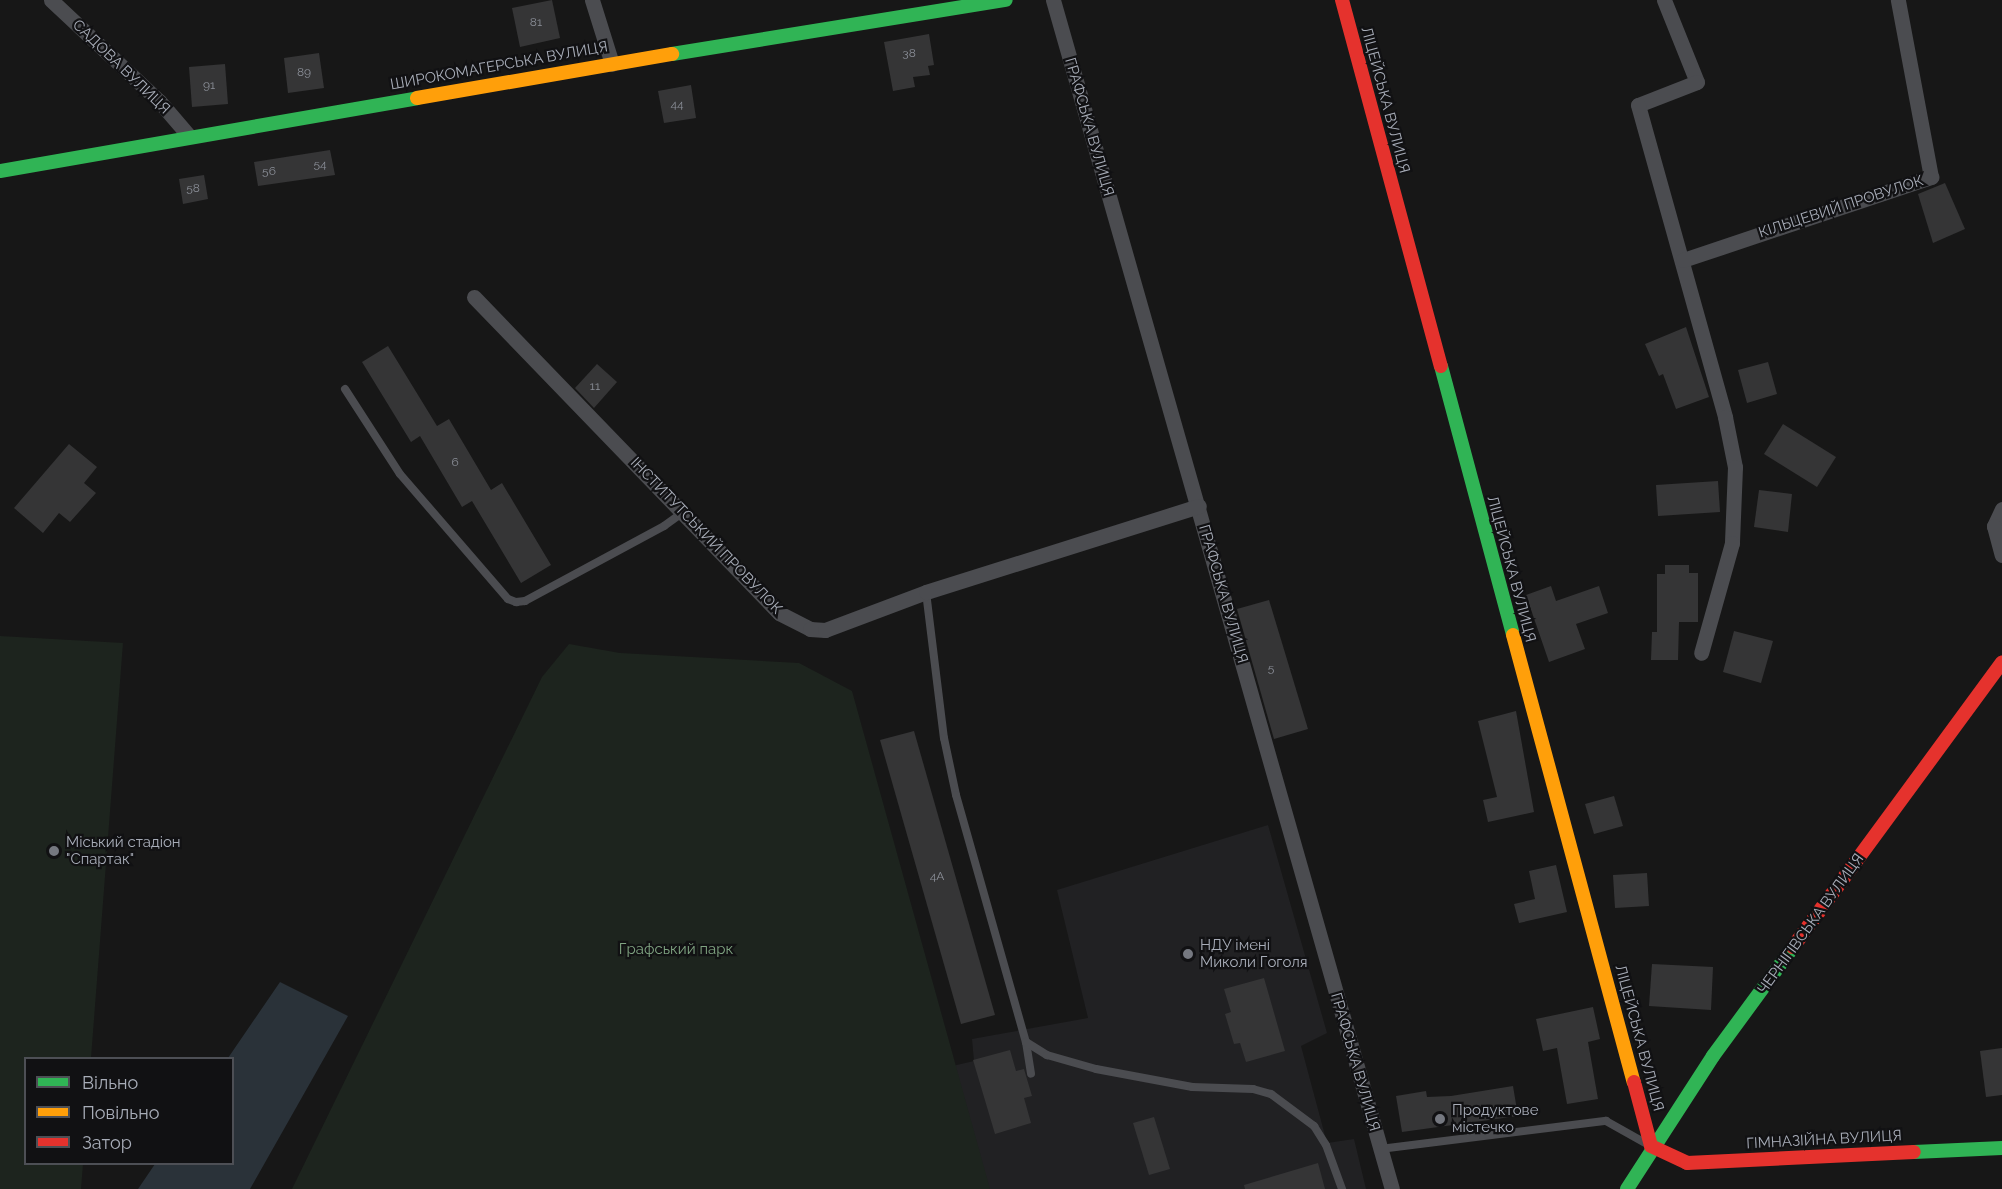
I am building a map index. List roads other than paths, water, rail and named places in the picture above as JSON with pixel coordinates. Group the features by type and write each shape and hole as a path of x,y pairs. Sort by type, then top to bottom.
{"street":[{"name":"САДОВА ВУЛИЦЯ","path":"51,0 159,101 189,136"},
{"path":"592,0 612,64"},
{"name":"ШИРОКОМАГЕРСЬКА ВУЛИЦЯ","path":"0,171 936,5 1006,0"},
{"name":"ГРАФСЬКА ВУЛИЦЯ","path":"1053,0 1392,1189"},
{"name":"ЛІЦЕЙСЬКА ВУЛИЦЯ","path":"1342,0 1651,1146"},
{"path":"1664,0 1697,82 1638,105 1683,260 1735,467 1732,543 1701,653"},
{"name":"КІЛЬЦЕВИЙ ПРОВУЛОК","path":"1683,260 1931,177 1898,0"},
{"name":"ІНСТИТУТСЬКИЙ ПРОВУЛОК","path":"474,297 779,613 810,629 825,630 926,592 1198,506"},
{"path":"2002,509 1994,526 2002,555"},
{"name":"ЧЕРНІГІВСЬКА ВУЛИЦЯ","path":"1627,1189 1651,1146 2002,663"},
{"name":"ГІМНАЗІЙНА ВУЛИЦЯ","path":"1651,1146 1687,1163 2002,1148"}],"lane":[{"path":"345,389 400,474 508,599 516,602 644,537 683,512"},
{"path":"926,592 944,738 956,795 1026,1042 1031,1074"},
{"path":"1026,1042 1047,1055 1096,1069 1192,1087 1253,1089 1271,1094 1314,1126 1326,1145 1342,1189"},
{"path":"1380,1149 1606,1121 1651,1146"}],"place":[{"name":"Міський стадіон \"Спартак\"","path":"54,851"},
{"name":"НДУ імені Миколи Гоголя","path":"1188,954"},
{"name":"Продуктове містечко","path":"1440,1119"}],"park label":[{"name":"Графський парк","path":"676,950"}]}
